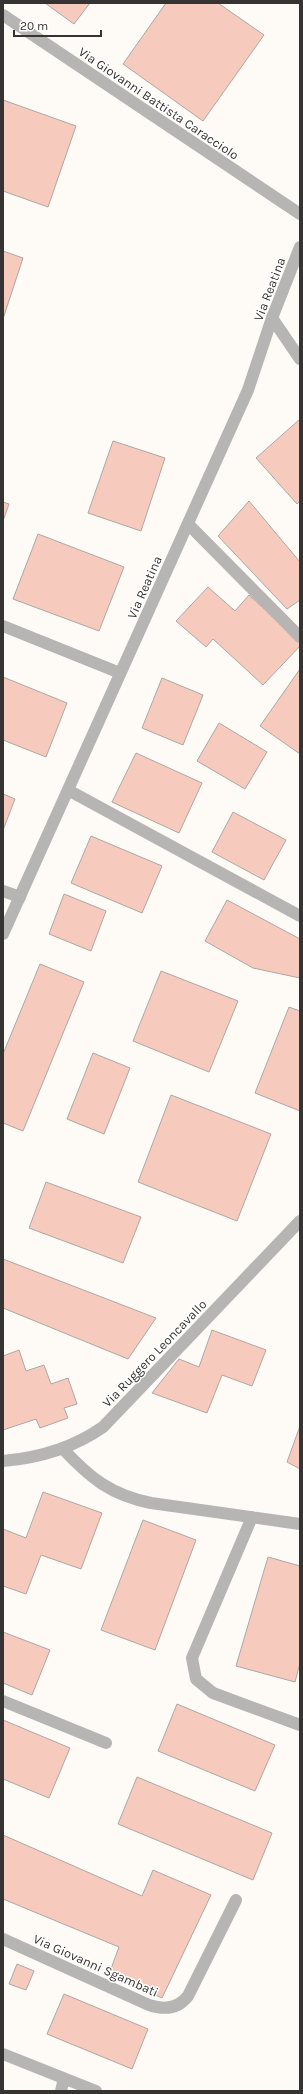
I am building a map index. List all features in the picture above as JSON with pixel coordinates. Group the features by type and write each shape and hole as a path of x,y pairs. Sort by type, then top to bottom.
{"street":[{"name":"Via Giovanni Battista Caracciolo","path":"3,15 300,214"},
{"name":"Via Reatina","path":"3,934 248,390 272,318 300,247"},
{"path":"272,318 300,359"},
{"path":"188,524 300,637"},
{"path":"3,626 120,673"},
{"path":"68,790 300,916"},
{"path":"3,891 20,897"},
{"name":"Via Ruggero Leoncavallo","path":"3,1461 31,1457 63,1449 90,1436 108,1422 300,1220"},
{"path":"63,1449 81,1469 95,1480 106,1488 129,1497 151,1503 300,1524"},
{"path":"252,1517 192,1658 196,1679 213,1693 300,1725"},
{"path":"3,1701 106,1743"},
{"name":"Via Giovanni Sgambati","path":"3,1939 149,2005 169,2008 177,2006 188,1996 236,1900"},
{"path":"3,2054 96,2091"},
{"path":"61,2091 64,2078"}],"building":[{"path":"45,3 90,3 74,24"},
{"path":"166,3 218,3 264,35 203,121 123,64"},
{"path":"3,100 76,126 48,207 3,191"},
{"path":"3,251 23,258 3,319"},
{"path":"300,419 300,501 297,504 256,458"},
{"path":"113,441 165,458 141,531 88,513"},
{"path":"249,501 300,562 300,600 287,609 218,536"},
{"path":"3,502 9,504 3,521"},
{"path":"38,534 124,567 99,631 13,599"},
{"path":"208,587 235,611 249,595 300,642 300,646 263,685 213,639 206,647 176,621"},
{"path":"300,669 300,754 260,726"},
{"path":"3,677 67,703 46,757 3,740"},
{"path":"162,678 203,695 183,745 142,728"},
{"path":"219,723 267,752 245,789 197,761"},
{"path":"136,753 202,783 179,833 112,802"},
{"path":"3,794 15,799 3,830"},
{"path":"233,812 286,840 264,880 212,852"},
{"path":"91,836 162,866 142,913 71,883"},
{"path":"64,894 106,911 91,951 49,934"},
{"path":"227,900 300,939 300,978 253,968 205,941"},
{"path":"40,964 84,982 23,1131 3,1123 3,1054"},
{"path":"161,971 238,1001 209,1072 133,1041"},
{"path":"289,1007 300,1011 300,1111 255,1093"},
{"path":"93,1053 130,1068 104,1134 67,1119"},
{"path":"171,1095 271,1134 237,1221 138,1182"},
{"path":"46,1182 141,1217 123,1263 29,1228"},
{"path":"3,1259 156,1318 128,1359 3,1308"},
{"path":"212,1330 266,1350 252,1386 222,1375 207,1413 152,1393 179,1359 199,1367"},
{"path":"19,1350 26,1371 44,1365 51,1384 68,1378 77,1404 64,1408 68,1418 40,1428 36,1419 3,1430 3,1356"},
{"path":"300,1426 300,1469 287,1462"},
{"path":"43,1492 102,1513 81,1569 41,1555 26,1594 3,1586 3,1529 26,1538"},
{"path":"143,1520 196,1540 155,1650 101,1630"},
{"path":"268,1557 300,1566 300,1663 295,1682 236,1666"},
{"path":"3,1632 50,1650 32,1695 3,1683"},
{"path":"177,1704 275,1745 255,1791 158,1751"},
{"path":"3,1720 70,1748 49,1798 3,1779"},
{"path":"137,1777 272,1833 253,1880 118,1824"},
{"path":"3,1835 142,1896 153,1870 211,1895 162,1998 109,1974 119,1947 3,1899"},
{"path":"17,1964 34,1971 26,1990 9,1984"},
{"path":"64,1994 148,2029 132,2069 47,2034"}]}
